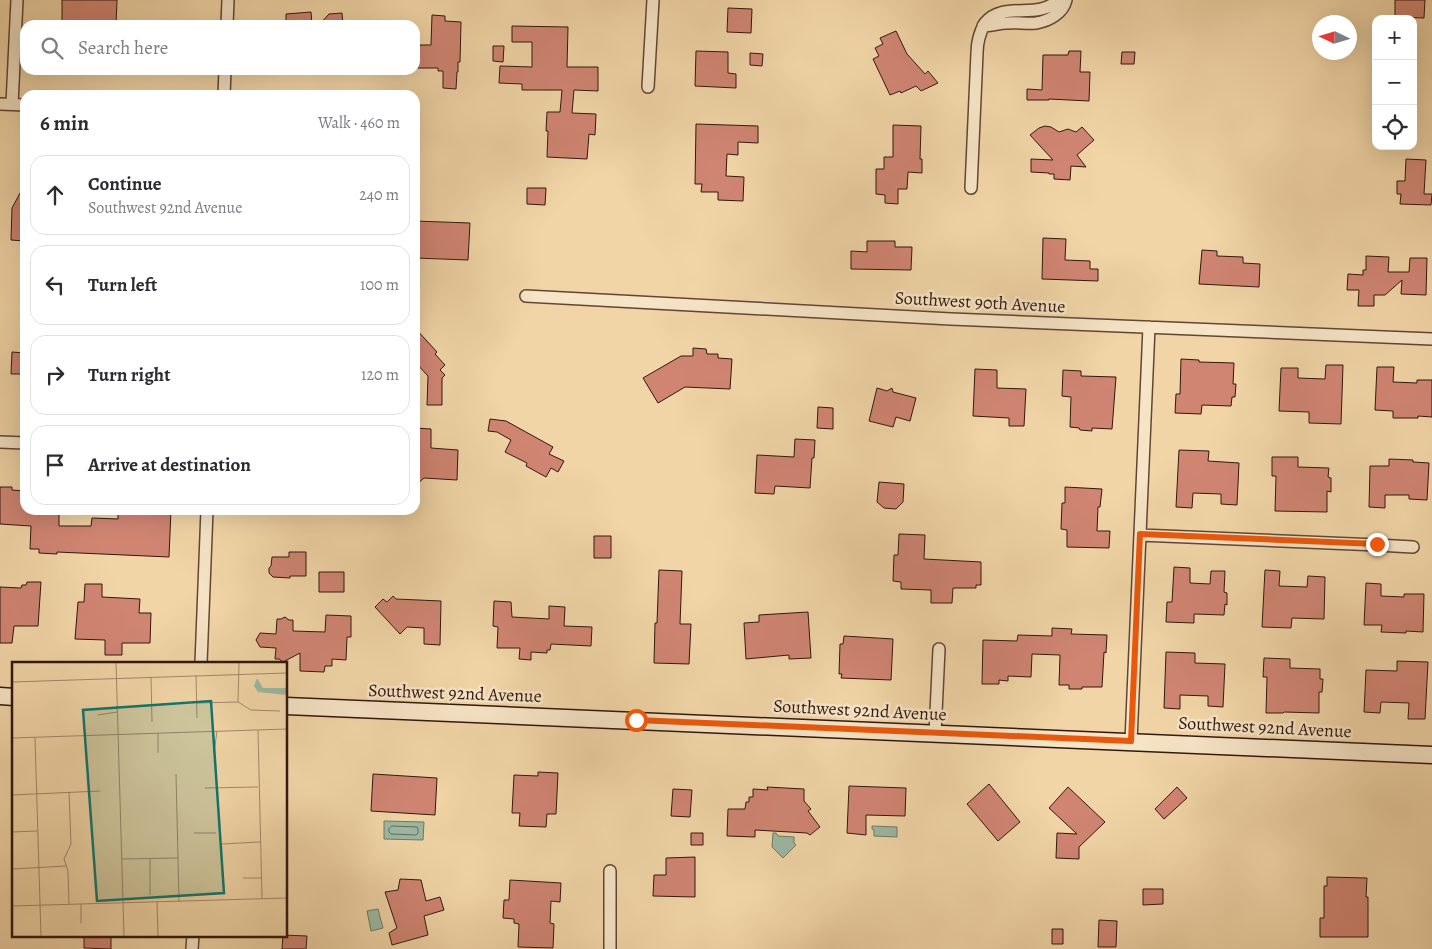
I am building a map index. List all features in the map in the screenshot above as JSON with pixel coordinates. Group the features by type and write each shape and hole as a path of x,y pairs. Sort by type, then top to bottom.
{"street":[{"path":"12,104 17,0"},
{"path":"227,20 228,0"},
{"path":"648,87 652,0"},
{"path":"971,188 977,46 980,32 989,16 1000,7 1039,7 1047,6 1058,0"},
{"path":"983,26 1044,21 1054,16 1063,8 1066,0"},
{"path":"224,90 225,75"},
{"path":"0,104 20,105"},
{"name":"Southwest 90th Avenue","path":"526,296 951,319 1432,339"},
{"path":"1131,741 1149,327"},
{"path":"0,442 20,443"},
{"path":"201,662 207,515"},
{"path":"1140,534 1377,544 1413,548"},
{"path":"935,734 939,649"},
{"name":"Southwest 92nd Avenue","path":"288,706 1432,755"},
{"path":"610,871 610,949"},
{"path":"192,949 193,936"}],"water":[{"path":"384,821 424,822 423,840 384,839"},
{"path":"872,826 897,827 897,837 874,836"},
{"path":"773,833 776,833 778,836 794,837 796,845 783,858 772,847"},
{"path":"378,909 383,928 371,931 367,911"}],"building":[{"path":"62,0 117,0 116,20 62,20"},
{"path":"1395,0 1425,0 1424,18 1417,18 1417,15 1395,15"},
{"path":"728,8 752,9 751,33 727,32"},
{"path":"311,12 312,20 286,20 286,14"},
{"path":"342,13 343,20 324,20 329,14"},
{"path":"432,15 445,16 445,21 461,22 460,62 458,62 456,89 443,88 443,71 438,71 438,68 420,68 420,45 431,45"},
{"path":"512,26 568,27 567,67 598,67 598,91 574,90 572,113 596,114 595,135 589,134 587,159 547,157 547,112 560,112 562,90 522,90 522,84 499,83 500,66 532,67 532,42 512,42"},
{"path":"896,31 907,54 925,74 928,71 938,83 921,91 916,86 901,93 900,91 890,95 873,59 879,56 875,48 883,44 880,38"},
{"path":"493,46 504,46 503,62 493,61"},
{"path":"696,51 728,52 728,73 736,74 736,88 695,86"},
{"path":"1069,51 1081,51 1080,72 1090,72 1089,101 1027,100 1027,89 1042,90 1043,55 1068,55"},
{"path":"1122,52 1135,52 1134,64 1121,64"},
{"path":"750,53 763,54 762,66 750,65"},
{"path":"696,124 758,126 758,143 738,142 738,155 727,154 726,176 744,177 743,201 718,200 718,192 701,192 702,184 695,184"},
{"path":"893,125 921,126 920,159 922,159 922,173 908,172 907,189 898,189 898,204 885,203 885,195 876,194 876,169 884,169 884,157 893,157"},
{"path":"1045,126 1059,132 1068,129 1076,132 1082,127 1094,140 1077,155 1086,167 1071,166 1070,180 1054,179 1054,174 1031,172 1031,159 1053,160 1030,135"},
{"path":"1406,159 1426,160 1424,194 1432,194 1431,205 1400,204 1401,194 1397,194 1397,181 1405,181"},
{"path":"527,188 546,188 545,205 527,204"},
{"path":"20,193 20,241 11,240 12,208"},
{"path":"420,221 470,223 468,260 420,258"},
{"path":"1043,238 1066,239 1065,260 1090,261 1090,269 1098,269 1098,281 1042,279"},
{"path":"867,241 895,241 895,247 912,247 911,270 851,269 851,251 867,252"},
{"path":"1202,250 1217,251 1217,256 1243,257 1243,263 1260,264 1259,287 1199,284"},
{"path":"1366,256 1389,257 1388,272 1409,272 1410,258 1427,258 1426,295 1401,294 1402,280 1385,295 1374,295 1374,306 1358,306 1359,290 1347,290 1348,274 1363,275 1363,270 1366,270"},
{"path":"420,333 437,352 435,354 445,365 440,370 445,375 442,378 442,405 427,405 428,376 420,367"},
{"path":"693,348 706,349 707,354 718,354 718,358 732,359 730,389 685,387 658,403 643,378 681,356 693,356"},
{"path":"12,352 20,353 20,374 11,374"},
{"path":"1181,359 1199,360 1199,362 1234,363 1233,384 1236,384 1235,397 1232,397 1231,406 1202,405 1201,414 1175,413 1176,394 1180,394"},
{"path":"1326,365 1343,365 1341,424 1309,423 1309,412 1279,411 1281,368 1298,368 1298,378 1325,379"},
{"path":"1377,367 1394,367 1393,382 1417,383 1417,380 1432,380 1432,417 1393,418 1393,411 1375,410"},
{"path":"975,369 997,370 997,388 1026,389 1024,426 1009,426 1009,418 973,416"},
{"path":"1063,370 1081,371 1081,376 1116,377 1112,429 1092,428 1092,431 1070,427 1071,397 1062,396"},
{"path":"877,388 887,391 892,388 893,392 916,398 910,421 896,417 893,427 869,421"},
{"path":"818,407 833,408 833,429 817,428"},
{"path":"490,419 506,421 553,447 549,454 564,461 558,472 551,468 546,477 526,466 527,463 505,452 511,440 497,432 488,431"},
{"path":"420,428 431,429 431,448 458,450 457,480 424,478 420,482"},
{"path":"795,439 815,440 810,488 775,486 774,494 755,493 757,455 794,457"},
{"path":"1179,450 1209,451 1208,461 1239,463 1237,505 1221,504 1221,494 1193,493 1192,508 1176,507"},
{"path":"1272,457 1298,457 1298,467 1329,468 1328,477 1331,478 1331,492 1327,491 1327,512 1275,511 1276,476 1272,476"},
{"path":"1389,459 1429,463 1427,500 1409,499 1409,495 1385,495 1385,508 1369,507 1370,466 1389,466"},
{"path":"879,482 904,484 903,502 896,509 884,508 877,502"},
{"path":"0,487 12,487 12,490 20,491 20,515 59,515 59,526 91,526 92,518 118,519 118,515 171,515 169,557 57,552 57,554 39,553 39,549 30,549 31,526 0,524"},
{"path":"1065,487 1102,489 1100,507 1098,507 1097,531 1110,531 1109,548 1067,547 1067,530 1061,529 1062,503 1065,503"},
{"path":"899,534 925,535 924,559 981,562 981,585 976,585 976,588 953,588 952,603 931,603 931,590 901,589 901,582 893,581 894,555 898,555"},
{"path":"594,536 611,536 611,558 594,558"},
{"path":"289,552 306,552 306,576 290,576 290,578 273,577 269,573 272,557 289,557"},
{"path":"1174,567 1190,568 1190,583 1210,584 1211,571 1225,571 1224,592 1227,593 1227,605 1225,604 1224,615 1194,614 1194,623 1166,622 1167,602 1172,602"},
{"path":"659,570 682,571 680,624 691,624 689,664 654,663"},
{"path":"1265,570 1280,571 1279,586 1307,587 1308,576 1325,577 1324,619 1292,618 1291,628 1262,627"},
{"path":"319,572 344,572 344,592 319,592"},
{"path":"27,582 41,582 38,626 14,626 12,643 0,643 0,587 21,588"},
{"path":"1366,583 1381,584 1381,596 1404,597 1404,594 1424,594 1423,632 1381,632 1382,625 1364,625"},
{"path":"85,584 102,584 102,597 140,599 139,613 151,613 150,643 122,643 122,655 105,655 105,640 75,639 78,602 84,602"},
{"path":"393,596 396,599 441,601 440,645 424,644 424,628 407,627 400,634 375,607 383,599 387,602"},
{"path":"494,601 511,602 512,617 549,619 549,606 565,607 564,626 592,627 591,646 551,644 550,650 547,650 547,653 531,652 531,660 519,659 520,648 497,648 498,627 493,626"},
{"path":"808,612 811,658 789,659 789,655 746,659 744,623 759,622 759,615"},
{"path":"326,615 351,616 351,637 347,637 346,660 332,659 332,666 325,666 324,672 300,671 300,653 283,662 275,659 276,648 260,647 256,640 260,633 276,634 277,619 285,617 293,620 293,631 325,632"},
{"path":"1052,628 1072,629 1071,634 1107,635 1102,687 1069,689 1069,685 1059,685 1060,655 1032,654 1031,677 1008,676 1008,681 999,680 999,684 982,684 983,640 1017,641 1018,635 1052,636"},
{"path":"844,636 893,639 891,680 841,678 842,674 839,674 840,644 843,644"},
{"path":"1166,652 1195,653 1195,663 1225,664 1223,707 1208,706 1208,696 1180,695 1180,709 1164,708"},
{"path":"1264,658 1290,659 1290,668 1320,669 1320,679 1323,679 1322,692 1319,692 1319,713 1266,713 1267,677 1263,677"},
{"path":"1397,661 1428,662 1425,719 1408,719 1409,703 1381,702 1380,713 1364,712 1366,670 1397,671"},
{"path":"538,772 558,773 556,814 547,814 546,827 519,826 520,813 512,813 514,775 538,776"},
{"path":"373,774 437,778 435,815 371,811"},
{"path":"989,784 1020,822 998,841 967,804"},
{"path":"849,786 906,788 905,816 866,815 866,835 847,833"},
{"path":"767,787 804,789 804,801 811,809 808,811 820,827 810,835 807,833 755,830 755,837 727,836 728,809 745,809 746,802 749,802 749,797 753,797 753,789 768,790"},
{"path":"1068,787 1105,822 1079,847 1079,859 1056,858 1057,833 1077,834 1049,808"},
{"path":"1177,787 1187,798 1164,819 1155,809"},
{"path":"673,789 692,790 690,817 671,816"},
{"path":"691,833 703,833 703,845 691,845"},
{"path":"695,857 695,897 653,896 654,875 666,875 666,858"},
{"path":"1327,877 1367,878 1368,937 1320,937 1320,918 1324,918 1324,886 1327,886"},
{"path":"400,879 421,880 426,901 440,897 444,910 424,916 428,935 392,945 389,933 397,928 385,892 398,890"},
{"path":"510,880 561,883 560,902 551,901 550,923 554,924 553,948 518,947 519,924 514,923 514,919 503,918 504,900 509,900"},
{"path":"1143,889 1163,889 1163,904 1143,905"},
{"path":"1099,920 1117,921 1116,947 1098,947"},
{"path":"1052,929 1063,929 1063,944 1052,944"},
{"path":"84,936 111,936 111,949 84,948"},
{"path":"283,936 307,936 306,949 282,949"}],"route":[{"path":"636,720 1131,741 1140,534 1377,544"}]}
